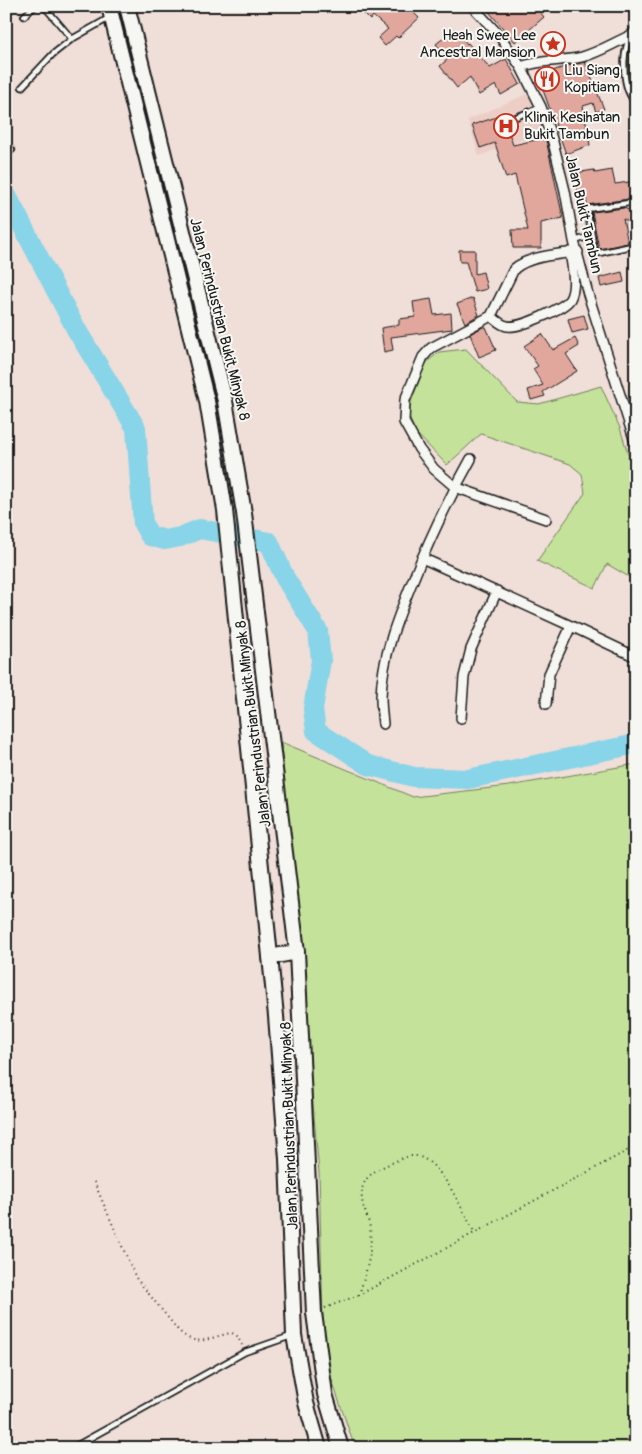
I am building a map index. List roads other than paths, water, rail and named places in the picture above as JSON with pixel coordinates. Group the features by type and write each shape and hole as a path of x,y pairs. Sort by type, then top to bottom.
{"street":[{"name":"Jalan Perindustrian Bukit Minyak 8","path":"127,6 225,401 244,513 297,952 314,1313 325,1394 341,1448"},
{"name":"Jalan Bukit Tambun","path":"472,6 499,34 521,67 541,107 560,167 574,241 574,252 636,445"},
{"name":"Jalan Perindustrian Bukit Minyak 8","path":"111,11 207,401 225,510 270,957 287,1158 294,1335 306,1403 319,1448"},
{"path":"521,67 532,63 581,57 593,53 634,32"},
{"path":"491,316 507,326 516,326 525,324 566,304 572,294 574,252 528,260 519,264 514,269 491,316 431,348 423,357 404,400 404,422 418,449 434,469 455,487 546,519"},
{"path":"383,724 381,697 385,665 396,620 422,558 470,459"},
{"path":"422,558 636,657"},
{"path":"461,718 464,677 471,649 496,591"},
{"path":"546,704 549,674 572,626"},
{"path":"270,957 297,952"}],"lane":[{"path":"24,16 36,6"},
{"path":"44,6 72,39"},
{"path":"22,87 54,54 111,11"},
{"path":"634,32 628,41 624,56 624,72 631,98 636,103"},
{"path":"516,117 541,107"},
{"path":"6,144 12,150"},
{"path":"636,202 587,210 595,254 634,247 636,245"},
{"path":"574,241 592,236"},
{"path":"72,1448 246,1352 294,1335"}],"waterway":[{"path":"6,194 76,329 136,428 143,524 150,536 165,540 180,537 200,529 269,542 285,578 318,631 321,660 313,709 316,731 368,765 414,777 468,779 636,744"}],"place":[{"name":"Heah Swee Lee Ancestral Mansion","path":"553,44"},
{"name":"Liu Siang Kopitiam","path":"547,79"},
{"name":"Klinik Kesihatan Bukit Tambun","path":"506,126"}]}
